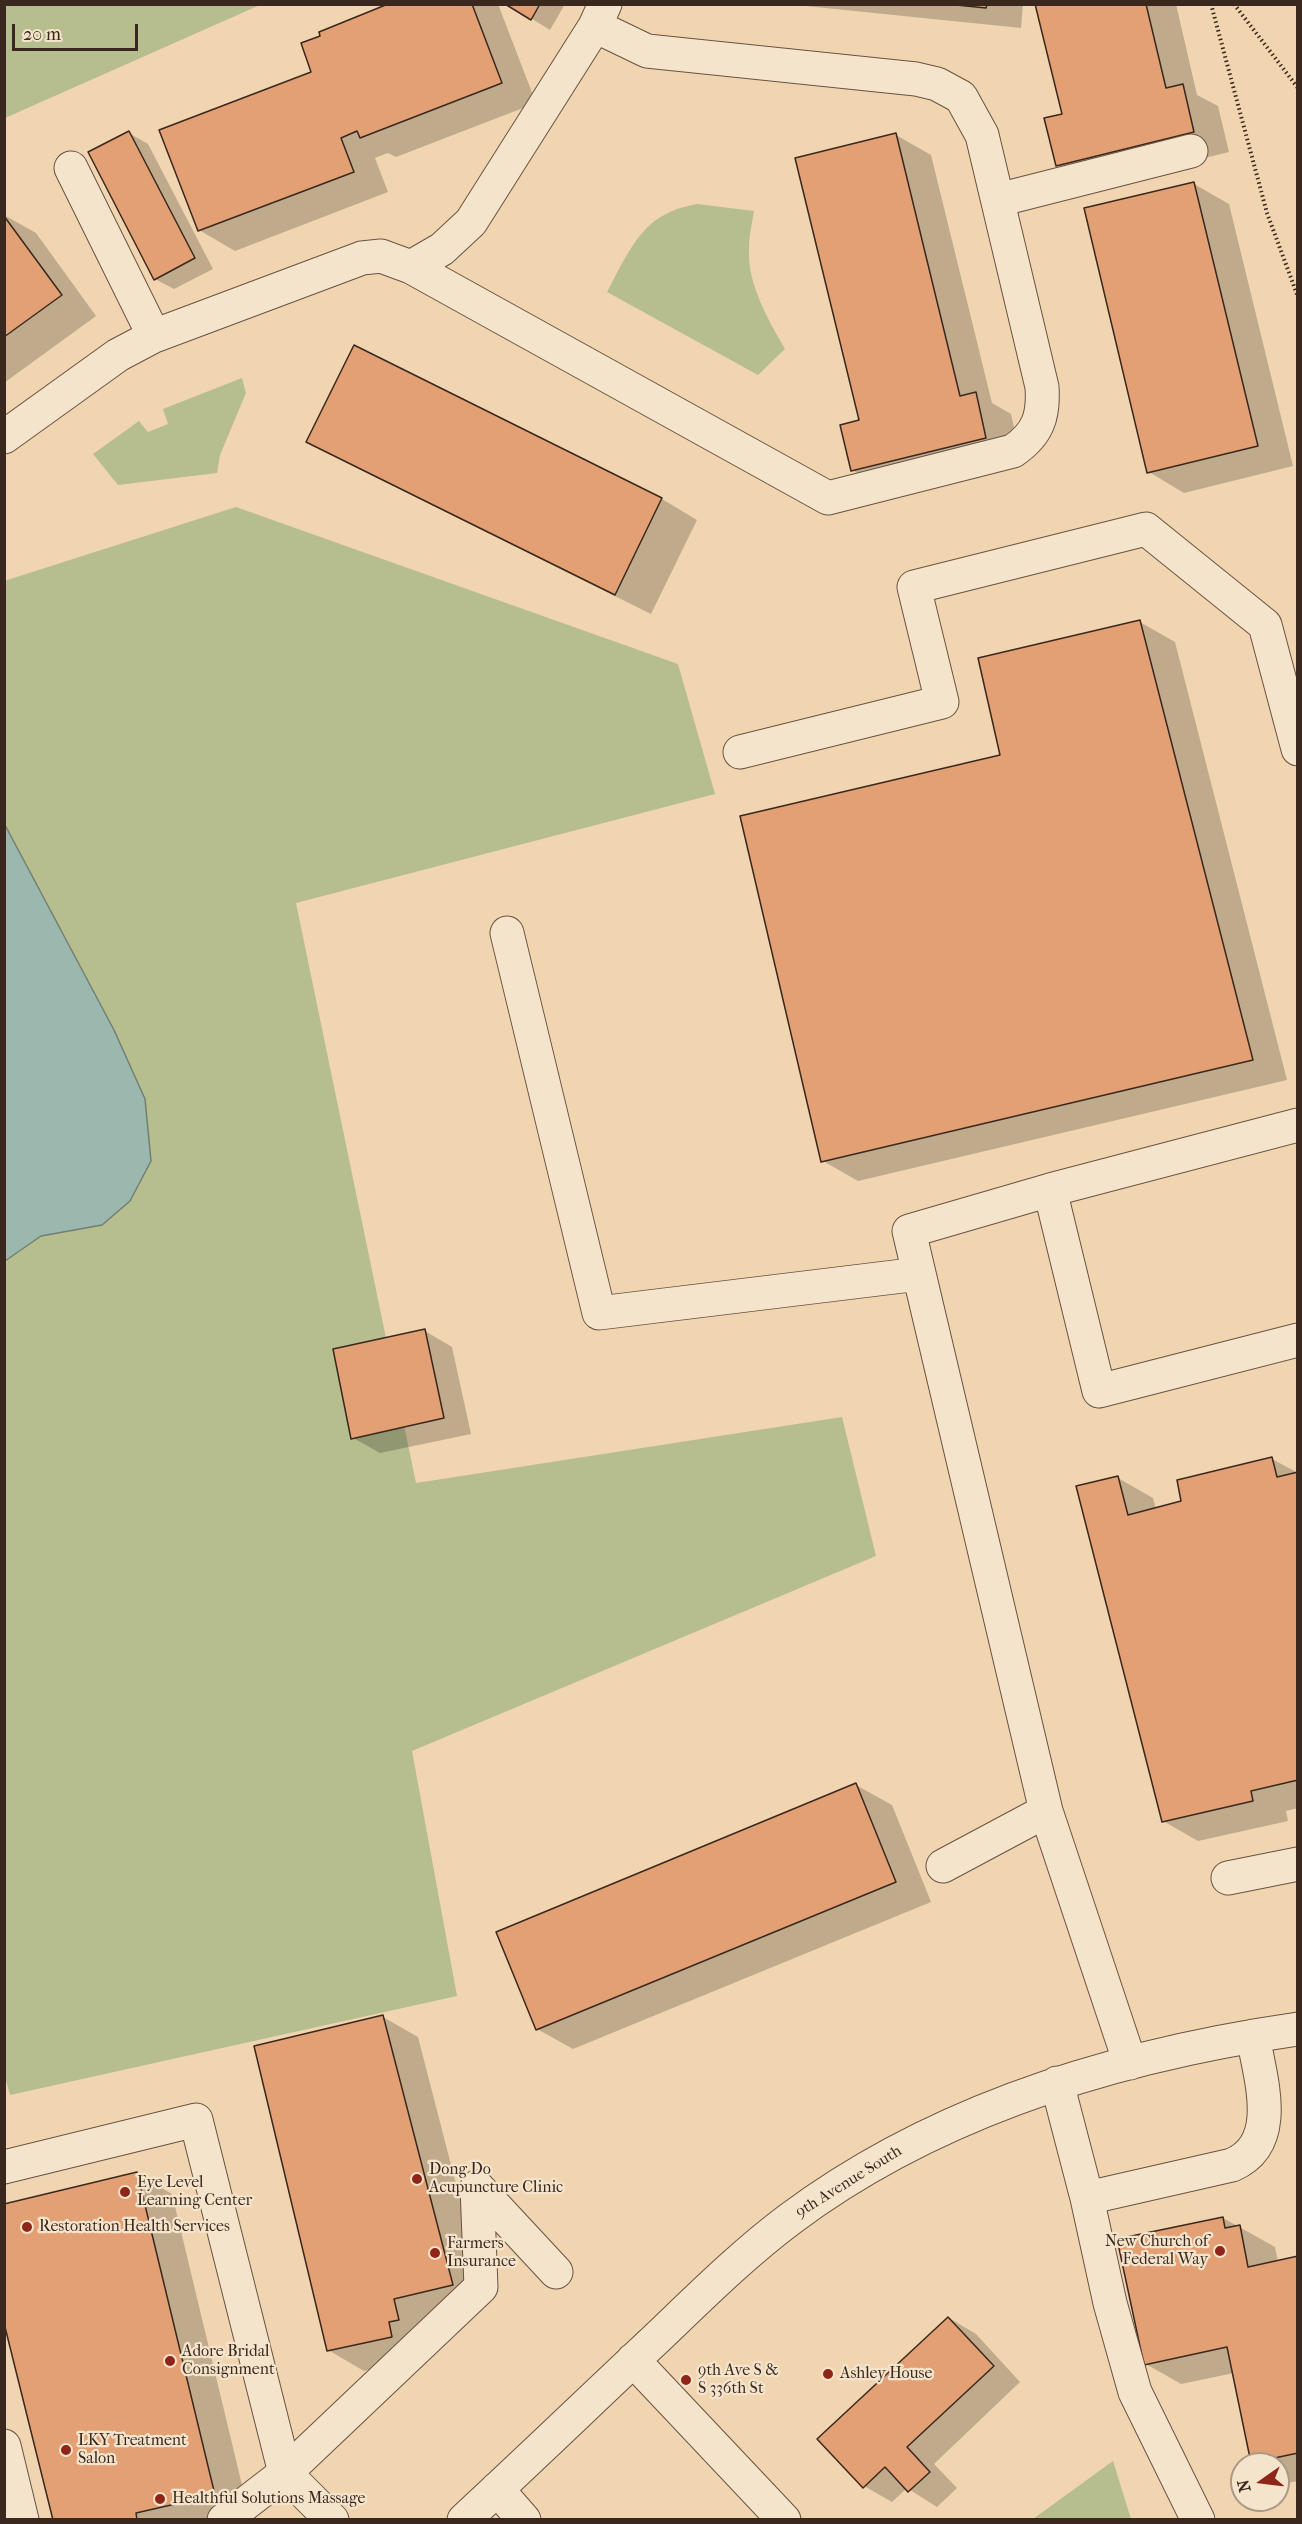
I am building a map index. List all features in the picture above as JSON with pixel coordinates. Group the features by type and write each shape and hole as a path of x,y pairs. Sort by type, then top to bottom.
{"street":[{"path":"4,437 118,356 154,336 362,258 381,256 411,267 828,498 1013,451 1028,441 1040,420 1043,402 1042,387 982,135 973,114 961,97 937,84 916,79 647,51 600,15 471,222 442,249 411,267"},
{"path":"998,200 1191,151"},
{"path":"71,168 154,336"},
{"path":"740,752 942,702 914,587 1146,529 1265,625 1298,749"},
{"path":"507,933 598,1313 919,1274"},
{"path":"1130,2063 1046,1811 909,1231 1050,1190 1298,1125"},
{"path":"1050,1190 1099,1391 1298,1340"},
{"path":"943,1866 1046,1811"},
{"path":"1228,1878 1298,1864"},
{"name":"9th Avenue South","path":"464,2520 739,2260 832,2189 924,2136 988,2108 1057,2083 1130,2063 1254,2036 1298,2030"},
{"path":"1087,2198 1232,2165 1250,2155 1263,2128 1265,2109 1254,2036"},
{"path":"1057,2083 1087,2198 1110,2303 1135,2392 1198,2520"},
{"path":"4,2167 196,2120 285,2473 332,2520"},
{"path":"224,2520 285,2473 481,2287 477,2187 555,2272"},
{"path":"633,2360 784,2520"},
{"path":"4,2446 22,2520"},
{"path":"497,2489 524,2520"}],"path":[{"path":"1211,4 1267,213 1298,297"},
{"path":"1234,4 1298,88"}],"green space":[{"path":"5,4 260,4 260,5 5,118"},
{"path":"697,204 754,211 749,243 751,275 760,301 785,349 758,375 607,292 632,246 648,226 670,212"},
{"path":"242,378 246,393 220,455 217,473 118,485 93,454 139,421 148,432 168,424 163,409"},
{"path":"236,507 678,664 715,794 296,903 416,1483 842,1417 876,1556 412,1751 457,1996 10,2095 4,2073 5,1261 41,1236 102,1225 151,1161 145,1099 114,1030 5,825 4,581"},
{"path":"1113,2461 1131,2519 1033,2519"}],"water":[{"path":"5,825 114,1030 145,1099 151,1161 130,1201 102,1225 41,1236 5,1261"}],"building":[{"path":"388,4 472,4 502,83 360,138 357,131 341,138 354,172 198,231 159,130 311,72 301,43 320,36 319,32"},
{"path":"505,4 540,4 531,20"},
{"path":"946,4 987,4 986,8"},
{"path":"1035,4 1146,4 1166,88 1183,84 1194,132 1056,166 1044,118 1062,114"},
{"path":"129,131 195,258 154,280 88,152"},
{"path":"896,133 960,396 976,392 986,438 851,471 840,425 859,420 795,158"},
{"path":"1194,182 1258,446 1147,473 1084,208"},
{"path":"4,216 62,295 4,337"},
{"path":"354,345 662,498 615,595 306,442"},
{"path":"1140,620 1253,1060 821,1162 740,816 1000,755 978,658"},
{"path":"425,1329 444,1418 351,1439 333,1349"},
{"path":"1272,1457 1277,1477 1298,1472 1298,1780 1251,1791 1253,1801 1162,1822 1076,1486 1118,1476 1128,1515 1181,1501 1177,1480"},
{"path":"856,1783 896,1882 536,2030 496,1932"},
{"path":"383,2015 453,2285 394,2299 399,2320 389,2322 392,2337 327,2351 254,2046"},
{"path":"137,2172 215,2495 136,2513 137,2520 53,2520 4,2323 4,2204"},
{"path":"1223,2217 1225,2228 1240,2225 1248,2267 1298,2256 1298,2453 1290,2455 1290,2452 1249,2452 1227,2347 1144,2365 1117,2239"},
{"path":"948,2317 994,2366 907,2447 930,2472 908,2492 885,2467 863,2488 817,2439"}],"place":[{"name":"Dong Do Acupuncture Clinic","path":"417,2179"},
{"name":"Eye Level Learning Center","path":"125,2192"},
{"name":"Restoration Health Services","path":"27,2227"},
{"name":"New Church of Federal Way","path":"1220,2251"},
{"name":"Farmers Insurance","path":"435,2253"},
{"name":"Adore Bridal Consignment","path":"170,2361"},
{"name":"Ashley House","path":"828,2374"},
{"name":"9th Ave S & S 336th St","path":"686,2380"},
{"name":"LKY Treatment Salon","path":"66,2450"},
{"name":"Healthful Solutions Massage","path":"160,2499"}]}
